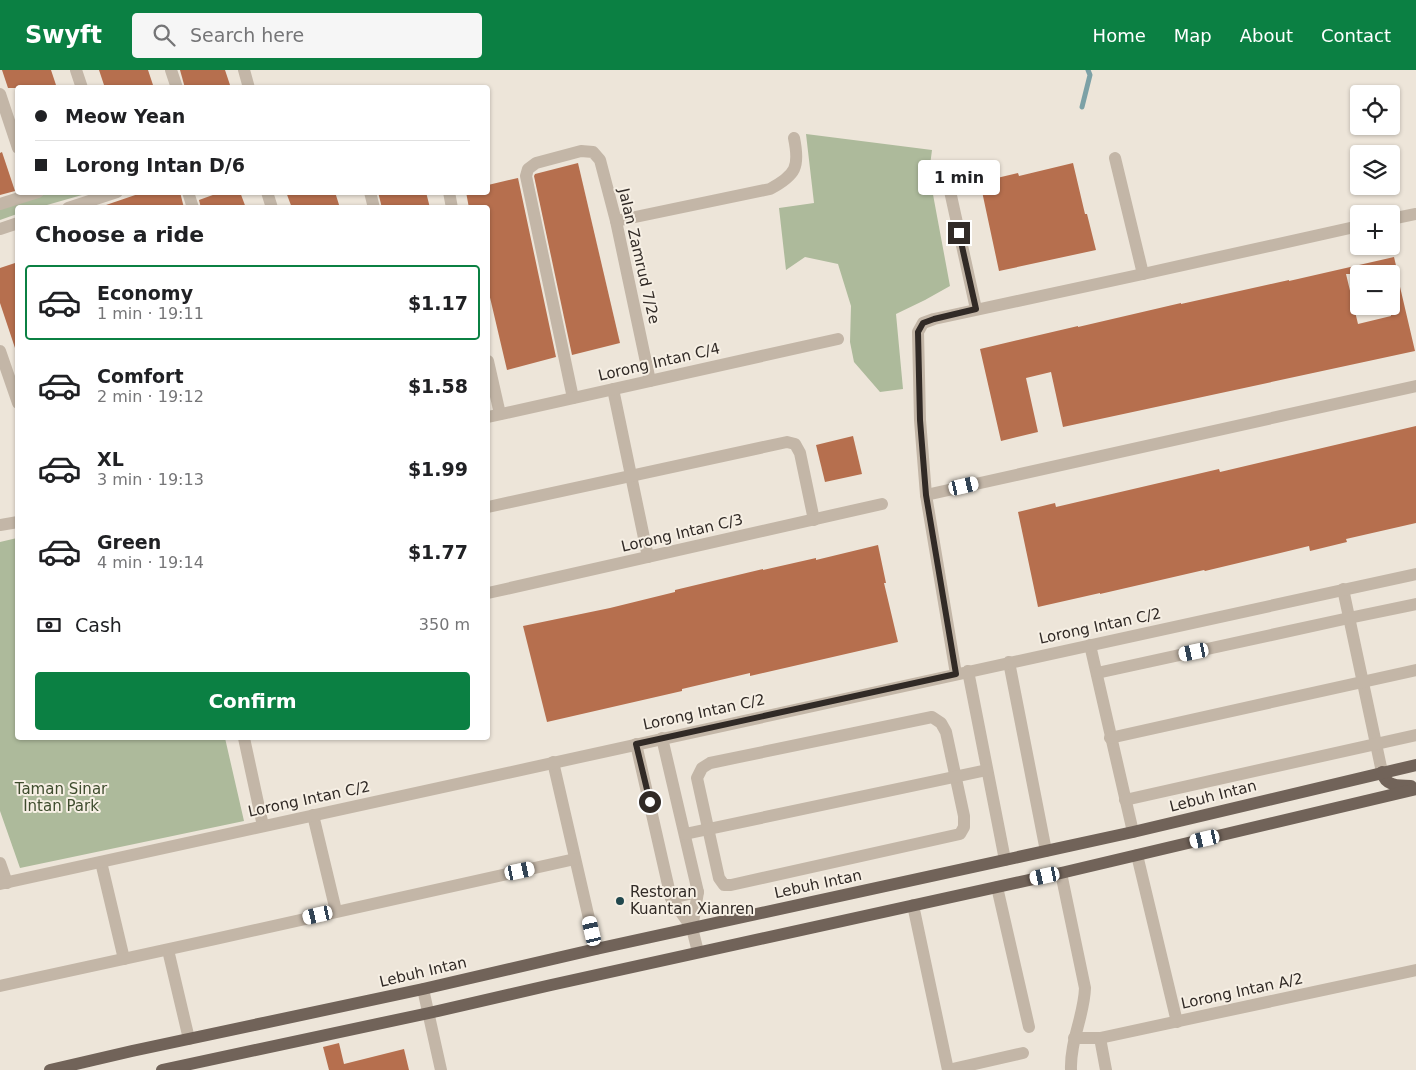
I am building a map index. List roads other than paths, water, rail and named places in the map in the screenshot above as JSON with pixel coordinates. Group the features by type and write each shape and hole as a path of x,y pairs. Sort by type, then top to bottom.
{"main road":[{"name":"Lebuh Intan","path":"50,1070 1046,852 1416,764"},
{"path":"1382,772 1387,782 1394,785 1416,788"},
{"path":"162,1070 1061,873 1416,788"}],"street":[{"path":"76,70 81,85"},
{"path":"171,70 176,85"},
{"path":"244,70 248,85"},
{"path":"0,94 15,139"},
{"path":"616,221 770,189 786,181 795,170 797,154 794,138"},
{"name":"Jalan Zamrud 7/2e","path":"573,398 526,176 528,169 536,164 581,151 593,152 600,160 616,221 650,381"},
{"path":"1115,158 1143,274"},
{"path":"948,182 976,309"},
{"path":"0,204 28,195"},
{"path":"86,205 105,202"},
{"path":"1400,217 1416,214"},
{"path":"0,229 15,224"},
{"path":"1004,860 987,770 962,673 926,495 920,420 918,332 923,323 934,319 1350,228"},
{"name":"Lorong Intan C/4","path":"494,416 838,339"},
{"path":"0,351 15,394"},
{"path":"490,380 494,416"},
{"path":"926,495 1416,386"},
{"path":"612,389 648,557"},
{"path":"490,507 787,442 796,444 800,453 814,520"},
{"name":"Lorong Intan C/3","path":"490,593 882,504"},
{"path":"0,525 15,522"},
{"name":"Lorong Intan C/2","path":"3,884 1416,574"},
{"path":"1343,589 1382,772"},
{"path":"1097,673 1416,604"},
{"path":"1090,645 1133,832"},
{"path":"1009,662 1046,852"},
{"path":"1110,738 1416,670"},
{"path":"932,717 941,722 946,732 964,816 964,827 960,834 732,885 724,885 719,878 708,829 697,778 702,768 710,763 932,717"},
{"path":"1125,800 1416,735"},
{"path":"662,738 698,892 692,928"},
{"path":"244,740 263,826"},
{"path":"636,744 672,898 692,928 698,952"},
{"path":"553,762 596,950"},
{"path":"685,834 987,770"},
{"path":"314,815 336,911"},
{"path":"1137,855 1177,1022"},
{"path":"0,986 575,859"},
{"path":"101,862 124,959"},
{"path":"0,863 3,884"},
{"path":"1061,873 1085,988 1085,996 1074,1038 1071,1070"},
{"path":"997,887 1029,1027"},
{"path":"672,898 698,892"},
{"path":"913,905 948,1070 1023,1053"},
{"path":"168,950 189,1039"},
{"name":"Lorong Intan A/2","path":"1074,1038 1100,1038 1416,970"},
{"path":"424,989 441,1070"},
{"path":"1100,1038 1106,1070"}],"waterway":[{"path":"1082,107 1090,75 1088,70"}],"place":[{"name":"Restoran Kuantan Xianren","path":"620,901"}],"park label":[{"name":"Taman Sinar Intan Park","path":"61,798"}]}
